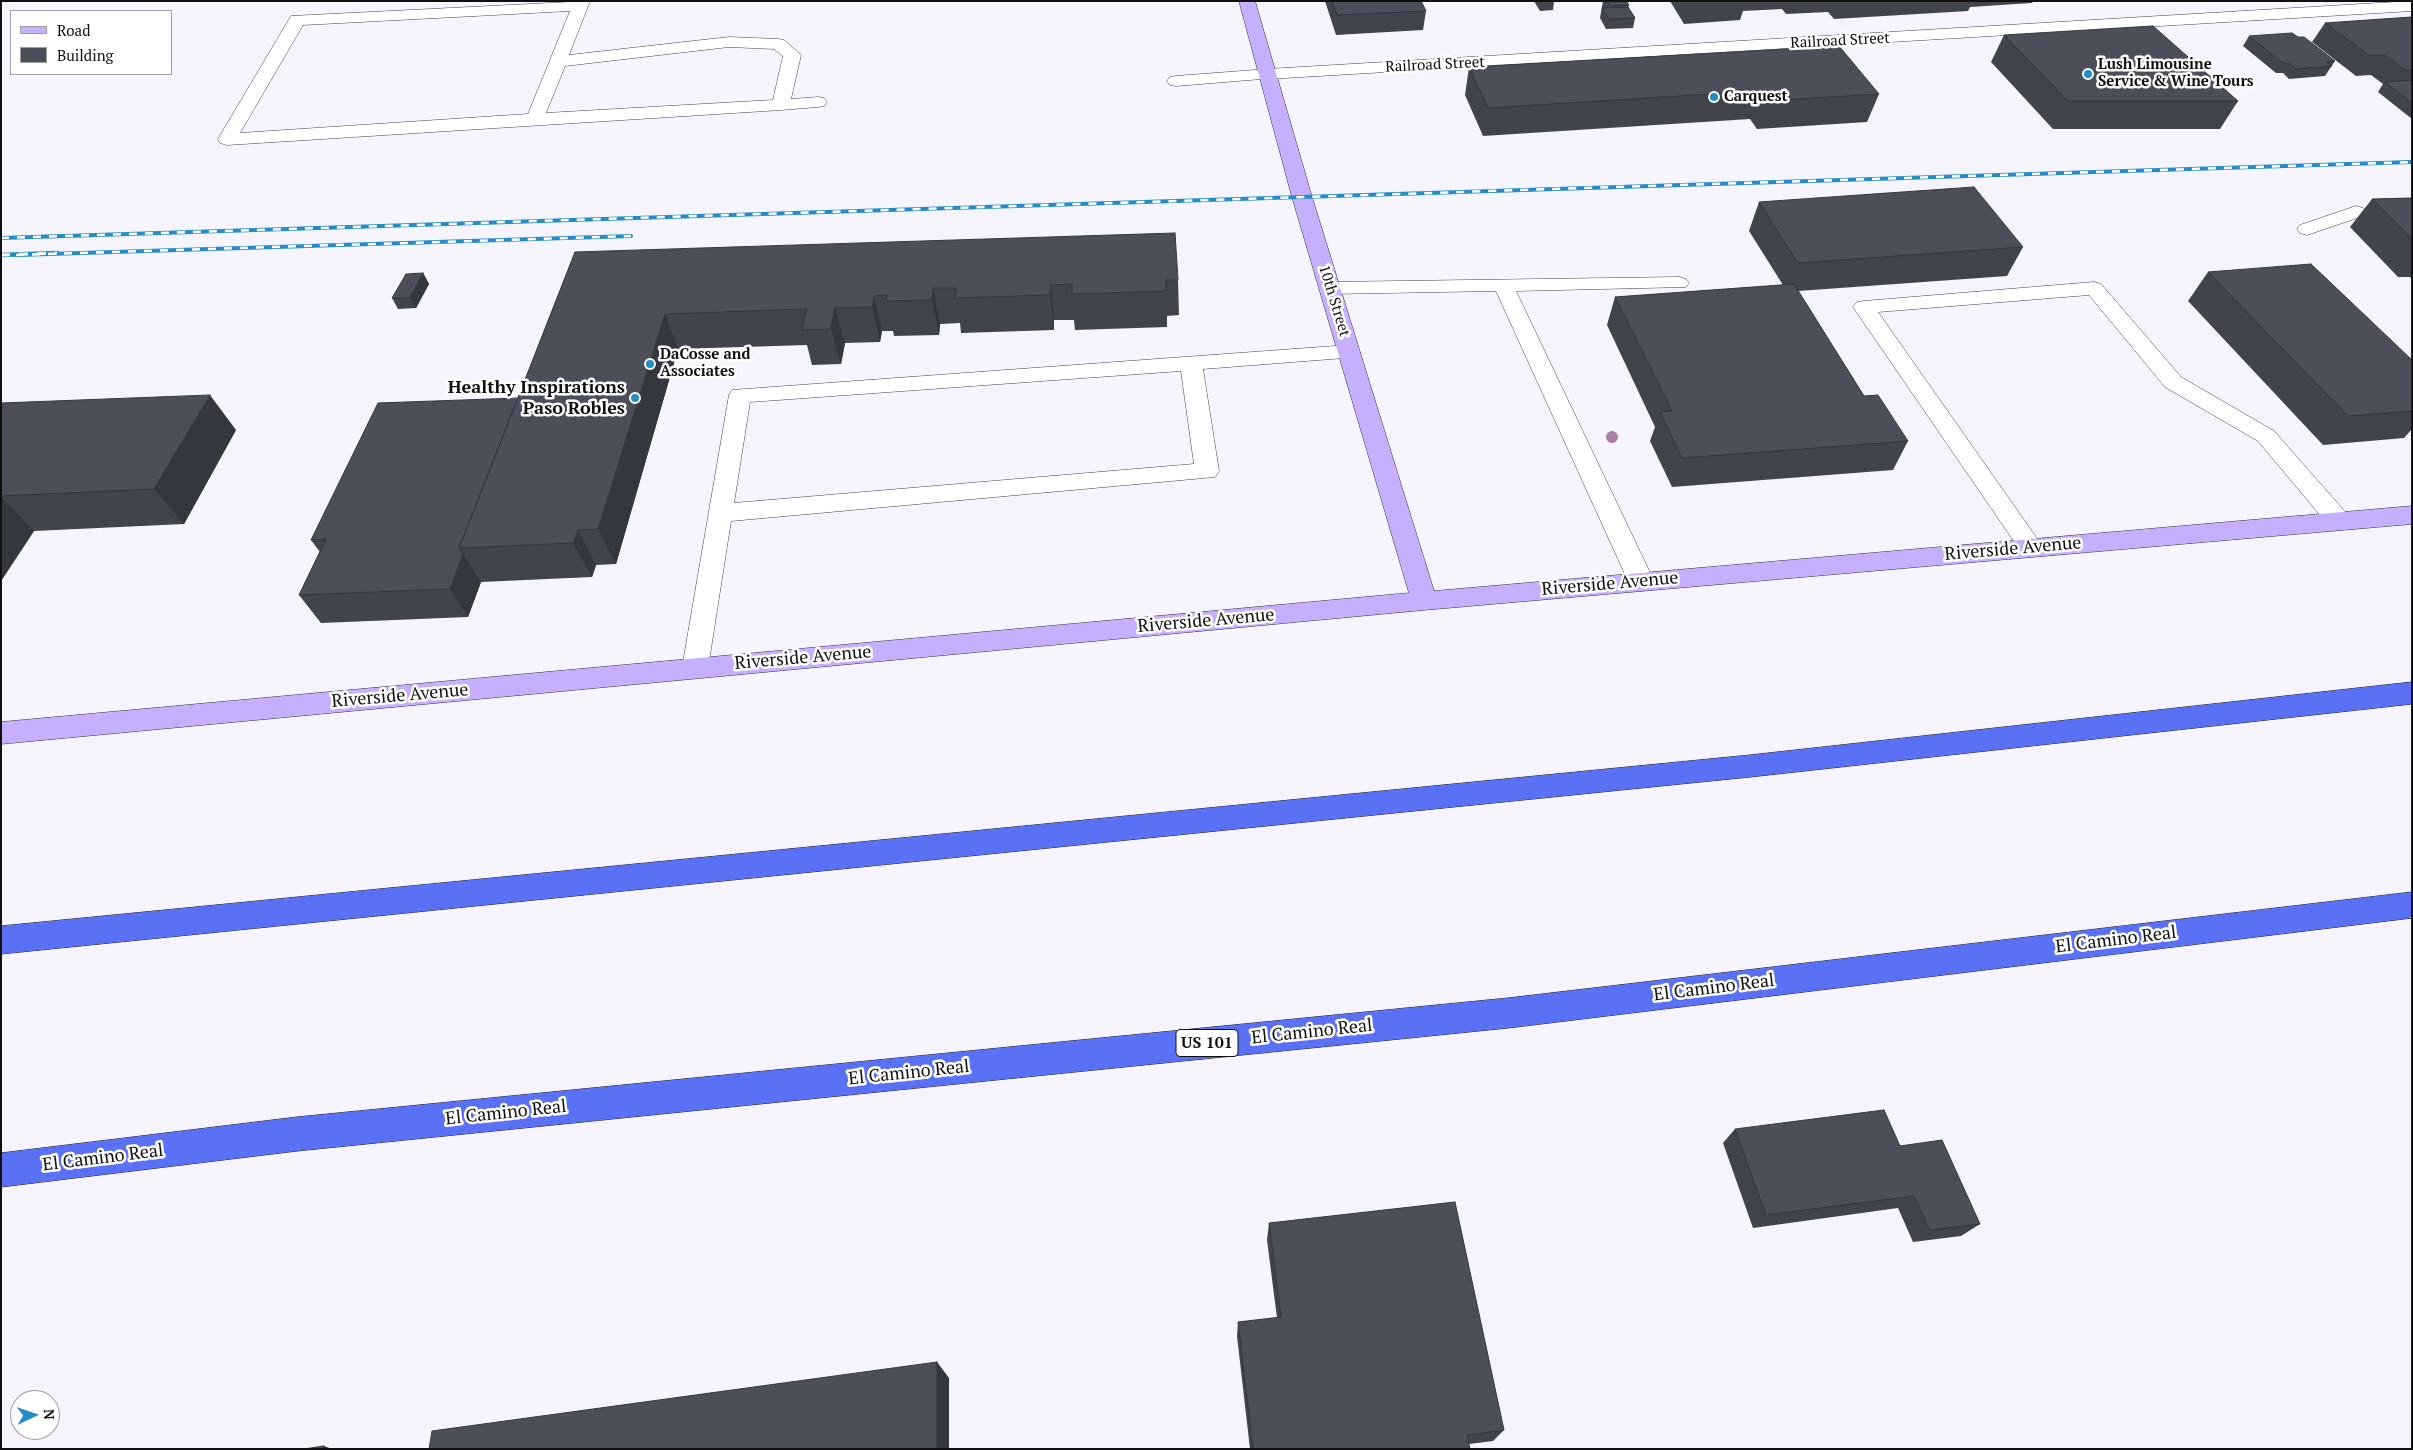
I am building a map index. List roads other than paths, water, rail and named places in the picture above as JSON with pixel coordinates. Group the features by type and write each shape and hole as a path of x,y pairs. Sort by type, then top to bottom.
{"highway":[{"path":"1,940 1750,766 2412,693"},
{"name":"El Camino Real","path":"1,1170 296,1134 1508,1013 2412,905"}],"main road":[{"name":"10th Street","path":"1247,1 1330,288 1424,601"},
{"name":"Riverside Avenue","path":"1,733 1641,581 2412,514"}],"street":[{"path":"535,119 581,4 297,20 227,139 818,102"},
{"name":"Railroad Street","path":"1176,80 2412,6"},
{"path":"557,62 729,42 778,44 792,55 781,105"},
{"path":"2307,229 2356,212"},
{"path":"1330,288 1679,282"},
{"path":"1503,285 1641,581"},
{"path":"2031,548 1864,307 2094,288 2173,382 2266,436 2339,521"},
{"path":"695,668 740,395 1349,352"},
{"path":"720,513 1208,471 1192,363"}],"railway":[{"path":"1,238 2412,162"},
{"path":"16,255 631,236"},
{"path":"1,255 57,253"}],"place":[{"name":"Lush Limousine Service & Wine Tours","path":"2088,74"},
{"name":"Carquest","path":"1714,97"},
{"name":"DaCosse and Associates","path":"650,364"},
{"name":"Healthy Inspirations Paso Robles","path":"635,398"}]}
